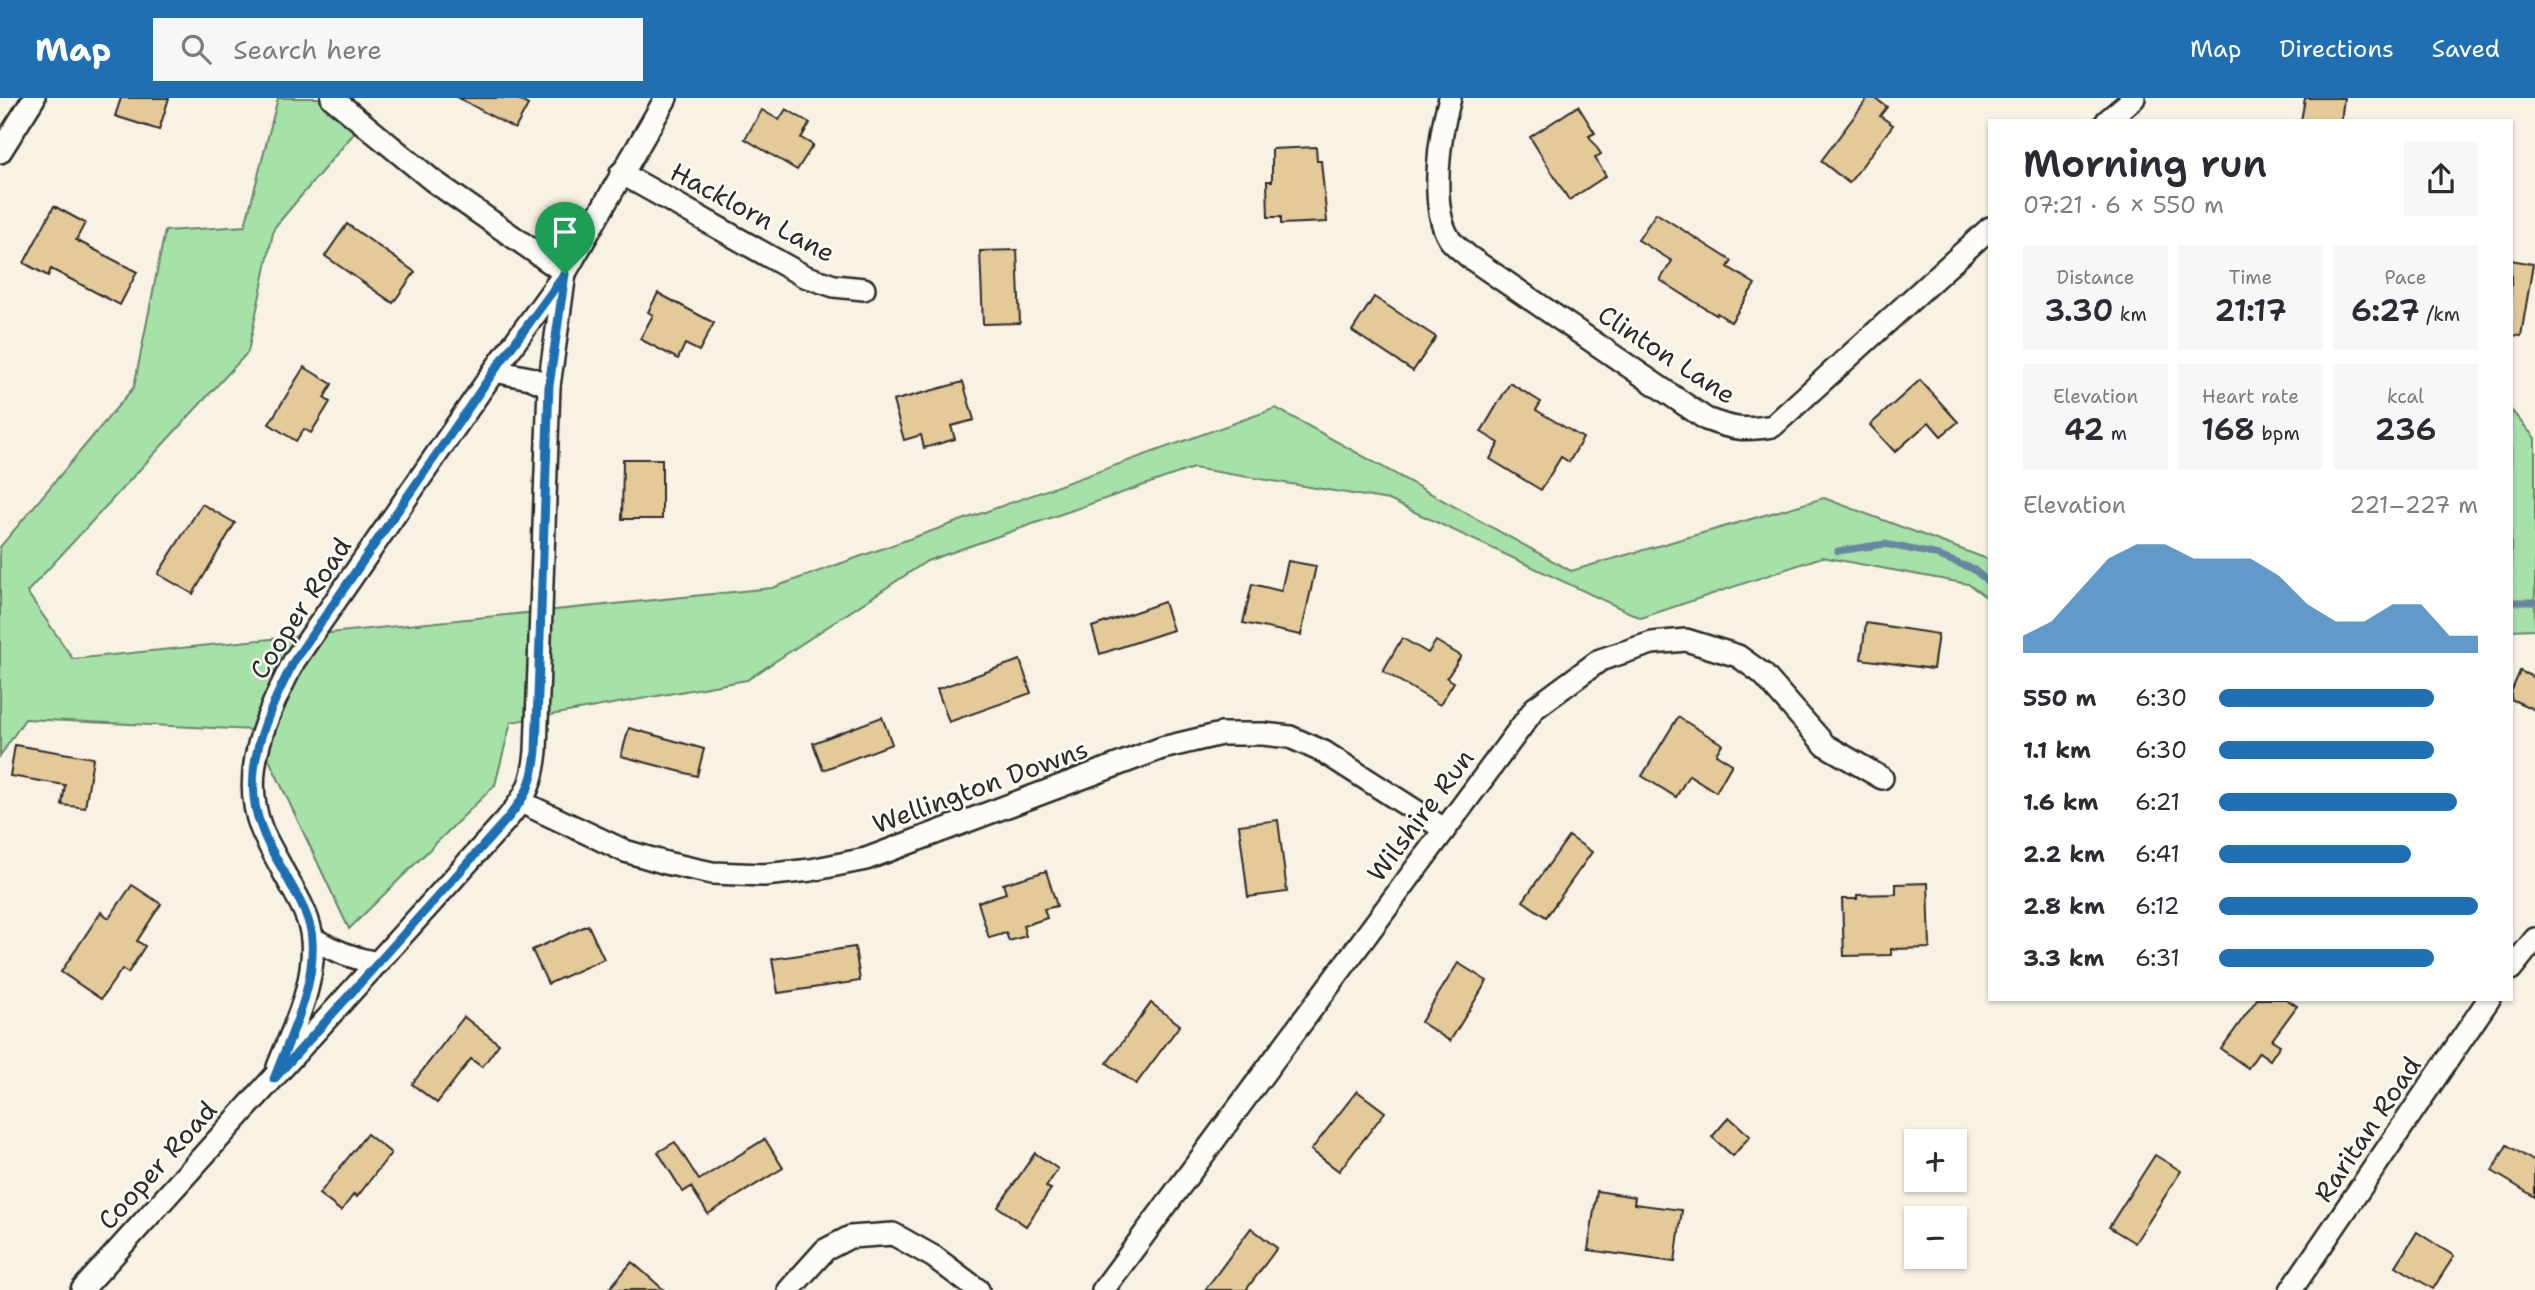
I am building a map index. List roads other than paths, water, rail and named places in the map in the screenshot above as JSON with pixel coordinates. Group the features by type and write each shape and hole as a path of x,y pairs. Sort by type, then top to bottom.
{"street":[{"path":"0,152 34,98"},
{"path":"332,98 432,180 565,274"},
{"name":"Cooper Road","path":"274,1079 306,998 312,938 308,918 261,828 253,795 257,745 271,707 294,661 494,371 565,274 666,98"},
{"name":"Clinton Lane","path":"1450,98 1439,151 1438,175 1442,219 1449,238 1469,257 1706,419 1727,428 1750,430 1773,426 1988,230"},
{"path":"2117,118 2134,98"},
{"name":"Hacklorn Lane","path":"621,173 804,276 834,286 864,289"},
{"name":"Cooper Road","path":"82,1290 521,802 534,776 549,386 565,274"},
{"path":"494,371 530,378 549,386"},
{"name":"Wilshire Run","path":"1103,1290 1535,708 1601,660 1652,643 1686,640 1738,656 1763,674 1825,746 1882,778"},
{"name":"Wellington Downs","path":"521,802 625,851 712,873 764,875 811,870 866,859 1162,748 1222,734 1263,734 1290,737 1324,752 1444,829"},
{"path":"312,938 334,951 377,963"},
{"path":"2513,966 2535,939"},
{"name":"Raritan Road","path":"2291,1290 2488,1001"},
{"path":"789,1290 825,1250 849,1237 894,1234 934,1257 978,1290"}],"waterway":[{"path":"1838,551 1885,544 1934,554 1973,569 1988,581"},
{"path":"2513,602 2535,602"}]}
